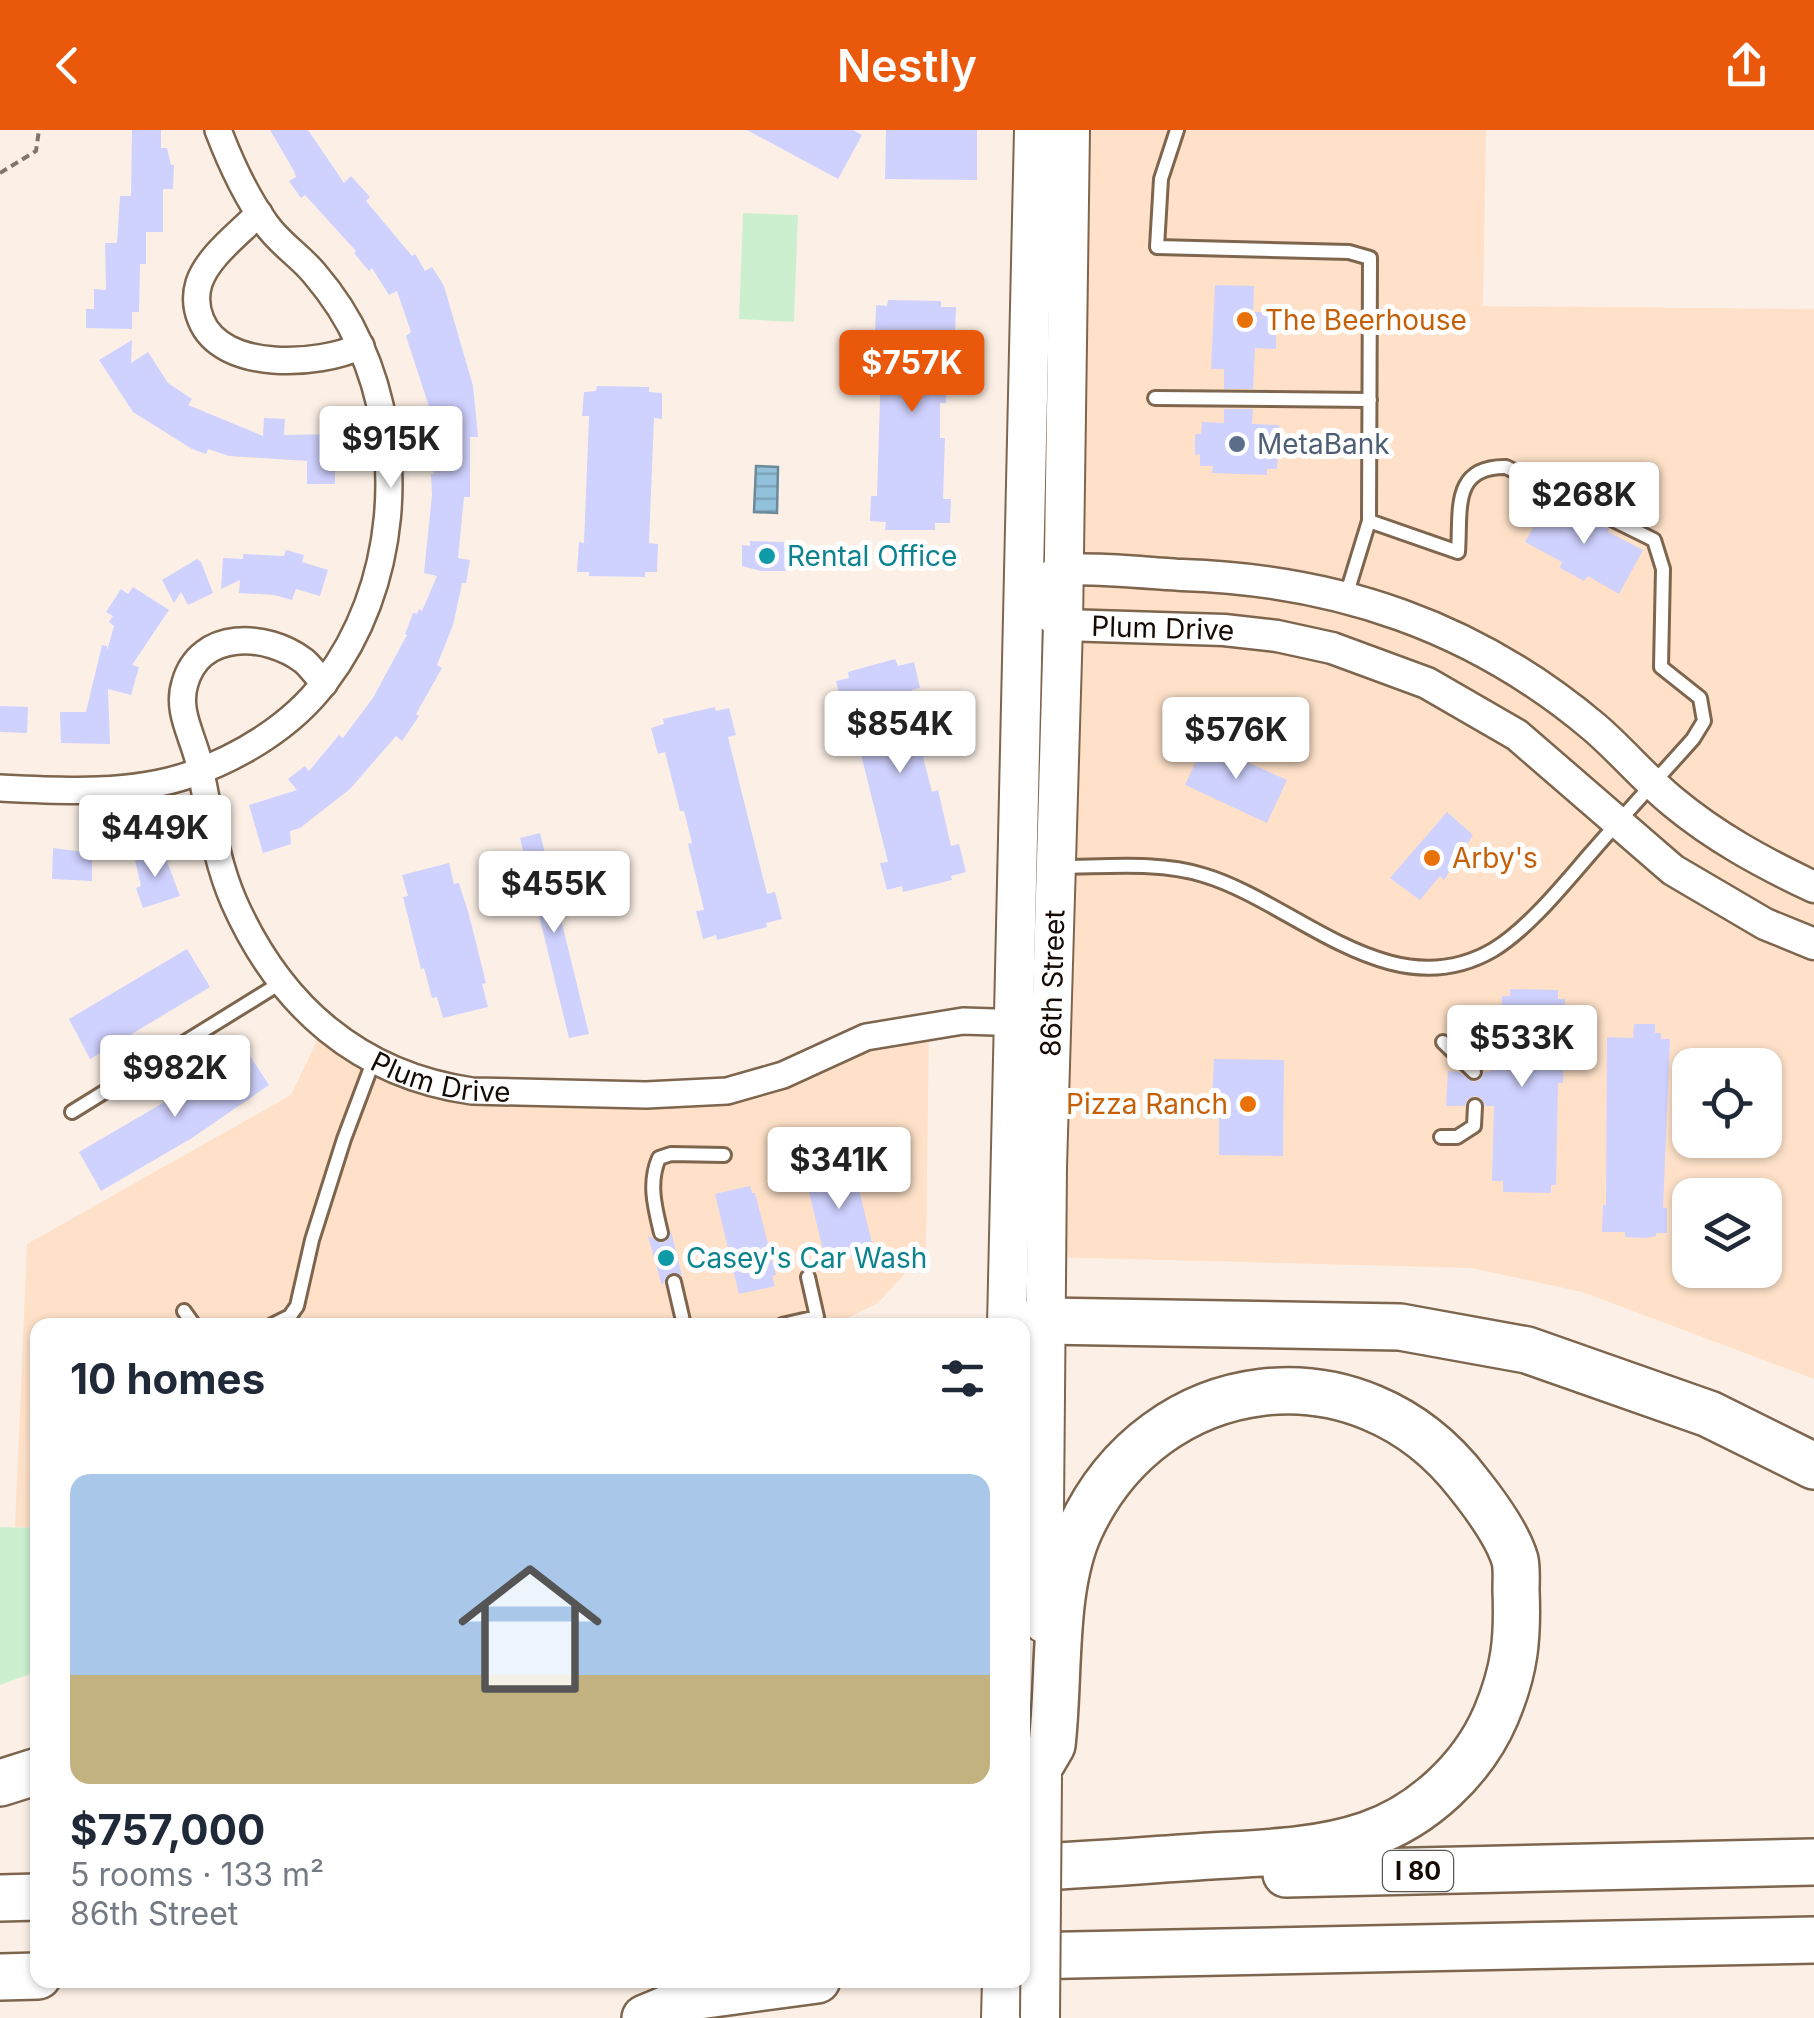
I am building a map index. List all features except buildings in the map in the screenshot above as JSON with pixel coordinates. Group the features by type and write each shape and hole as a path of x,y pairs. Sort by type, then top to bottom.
{"highway":[{"path":"1030,1324 1400,1327 1509,1346 1709,1414 1814,1466"},
{"path":"1030,1867 1290,1850 1368,1834 1405,1817 1438,1794 1488,1736 1518,1642 1515,1561 1484,1502 1448,1456 1411,1426 1358,1400 1298,1388 1217,1403 1186,1416 1137,1450 1107,1485 1080,1530 1065,1580 1054,1732 1042,1769"},
{"path":"0,1784 30,1775"},
{"name":"I 80","path":"1030,1880 1814,1862"},
{"path":"0,1898 30,1897"},
{"path":"1031,1956 1814,1940"},
{"path":"0,1976 30,1976"},
{"path":"646,2018 698,1996 758,1988"}],"main road":[{"name":"86th Street","path":"1024,1318 1014,1022 1034,130"},
{"name":"86th Street","path":"1025,1318 1052,1024 1070,130"},
{"name":"86th Street","path":"1030,1472 1042,1769 1040,2018"},
{"path":"1002,1988 1002,2018"}],"street":[{"path":"0,788 96,789 158,783 238,754 284,724 324,684 355,636 369,602 386,531 388,457 375,385 346,316 314,272 268,227 234,172 218,130"},
{"path":"259,212 201,278 197,308 215,341 242,356 260,358 326,359 361,346"},
{"path":"1022,597 1061,571"},
{"name":"Plum Drive","path":"1061,571 1228,577 1286,584 1346,596 1403,614 1498,659 1548,691 1705,827 1746,854 1814,888"},
{"name":"Plum Drive","path":"1022,597 1063,625 1259,634 1332,648 1384,664 1471,706 1517,735 1673,870 1719,900 1814,944"},
{"name":"Plum Drive","path":"324,684 304,661 270,645 234,640 208,648 190,667 182,708 234,902 266,962 309,1014 373,1062 445,1088 472,1091 690,1094 763,1082 812,1064 866,1037 964,1021 1052,1024"}],"lane":[{"path":"1177,130 1161,179 1157,247 1349,252 1370,258 1369,521 1346,596"},
{"path":"1155,398 1370,400"},
{"path":"1056,867 1147,868 1202,874 1382,962 1424,966 1474,958 1493,950 1559,890 1693,739 1704,721 1700,698 1660,666 1663,569 1654,540 1506,467 1487,466 1462,488 1458,552 1369,521"},
{"path":"72,1112 282,982"},
{"path":"1443,1042 1464,1058 1474,1072"},
{"path":"286,1318 297,1306 312,1240 373,1062"},
{"path":"1441,1137 1466,1133 1474,1126 1475,1106"},
{"path":"672,1154 690,1163"},
{"path":"662,1234 654,1205 654,1169 659,1158 672,1154 724,1155"},
{"path":"808,1277 817,1317 813,1318"},
{"path":"674,1282 682,1318"},
{"path":"184,1311 189,1318"}],"path":[{"path":"0,173 36,150 39,130"}],"shaded area":[{"path":"1070,130 1486,130 1483,306 1814,309 1814,1379 1582,1292 1472,1268 1046,1257"},
{"path":"929,1025 926,1251 878,1303 847,1318 30,1318 30,1528 15,1527 27,1244 291,1095 324,1026 445,1087 690,1094"}],"green space":[{"path":"743,213 798,215 794,322 739,319"},
{"path":"0,1527 30,1528 30,1674 0,1685"}],"water":[{"path":"756,466 778,467 777,513 754,512"}],"place":[{"name":"The Beerhouse","path":"1245,320"},
{"name":"MetaBank","path":"1237,444"},
{"name":"Rental Office","path":"767,556"},
{"name":"Arby's","path":"1432,858"},
{"name":"Pizza Ranch","path":"1248,1104"},
{"name":"Casey's Car Wash","path":"666,1258"}]}
